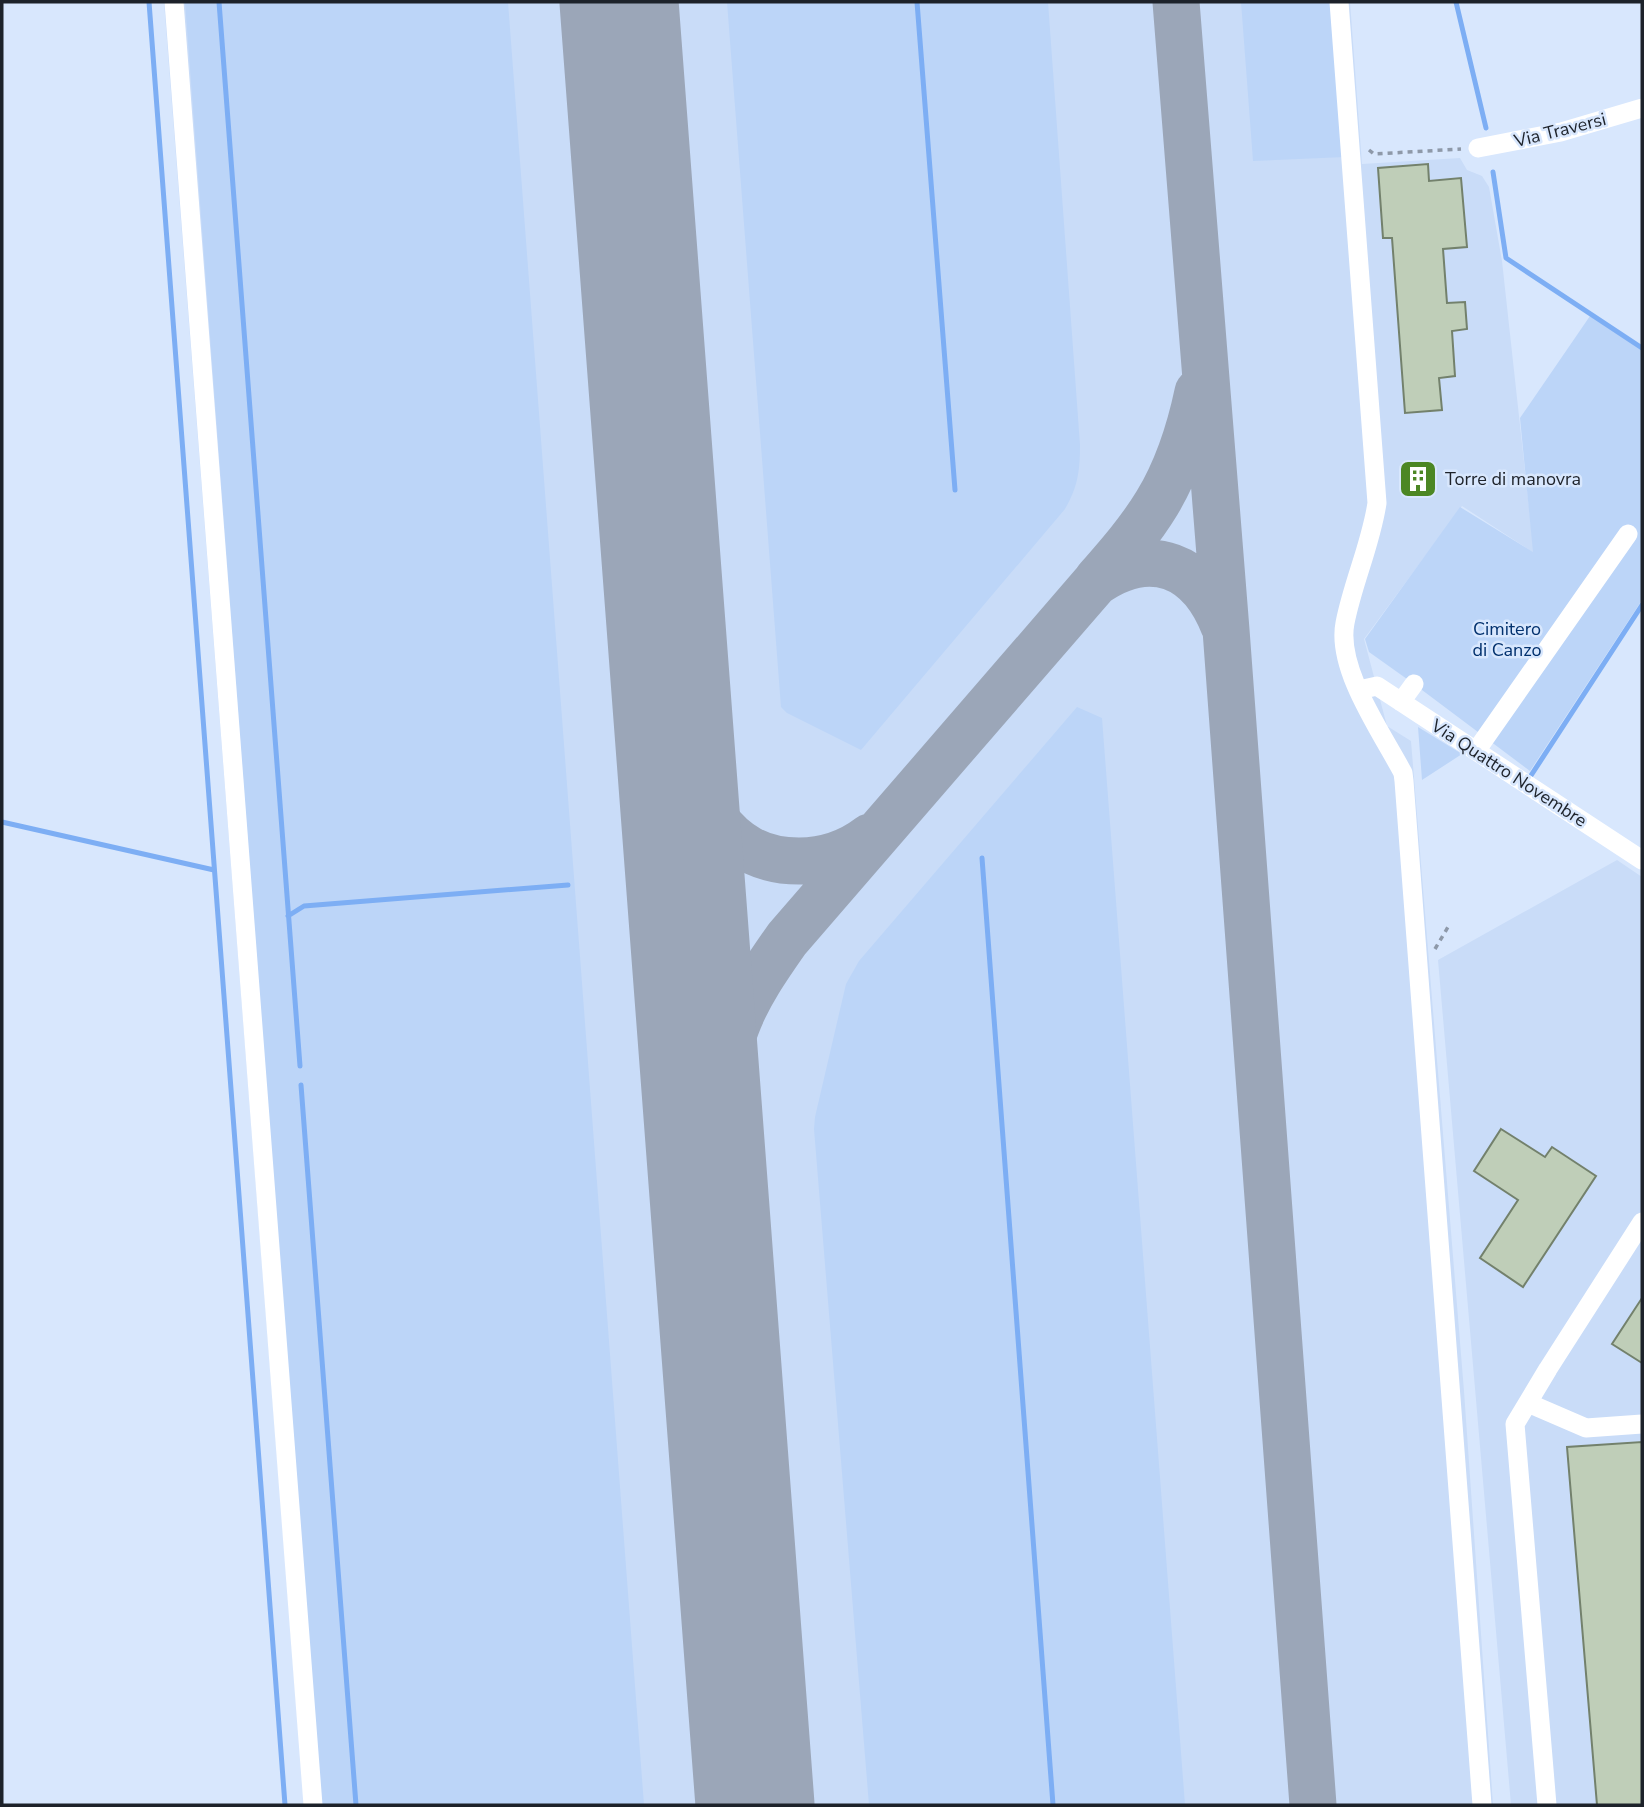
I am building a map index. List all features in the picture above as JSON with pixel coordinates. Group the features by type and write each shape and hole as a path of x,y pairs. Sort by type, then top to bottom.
{"street":[{"path":"174,2 313,1805"},
{"path":"1339,2 1377,503 1373,531 1345,625 1344,643 1349,666 1368,688 1404,781 1482,1805"},
{"name":"Via Traversi","path":"1478,148 1561,132 1642,108"},
{"path":"1476,751 1628,534"},
{"path":"1401,702 1415,684"},
{"name":"Via Quattro Novembre","path":"1368,688 1401,702 1642,860"},
{"path":"1547,1805 1515,1424 1642,1222"},
{"path":"1528,1403 1586,1427 1642,1424"}],"path":[{"path":"1368,149 1374,154 1478,148"}],"shaded area":[{"path":"164,2 1350,2 1362,164 1460,158 1467,170 1482,176 1489,187 1502,261 1534,553 1462,506 1364,639 1387,726 1411,741 1464,1391 1493,1805 304,1805"},
{"path":"1617,860 1642,877 1642,1805 1511,1805 1438,960"}],"green space":[{"path":"185,2 508,2 644,1805 320,1805"},
{"path":"727,2 1048,2 1080,445 1077,478 1065,509 861,750 787,713 781,707"},
{"path":"1241,2 1333,2 1345,157 1253,161"},
{"name":"Cimitero di Canzo","path":"1590,316 1642,350 1642,600 1530,771 1369,652 1365,639 1460,507 1533,552 1520,418"},
{"path":"1077,707 1102,718 1185,1805 869,1805 815,1117 846,984 859,961"},
{"path":"1418,727 1462,754 1422,780"}],"building":[{"path":"1428,164 1429,181 1461,178 1467,247 1443,249 1447,303 1465,302 1467,329 1452,331 1455,376 1439,378 1442,410 1405,413 1392,238 1383,238 1378,168"},
{"path":"1501,1129 1545,1157 1552,1147 1596,1176 1523,1287 1480,1258 1518,1200 1474,1171"},
{"path":"1642,1298 1642,1363 1612,1344"},
{"path":"1642,1442 1642,1805 1597,1805 1567,1447"}],"waterway":[{"path":"149,2 285,1805"},
{"path":"219,2 300,1066"},
{"path":"917,2 955,490"},
{"path":"1456,2 1486,128"},
{"path":"1493,172 1506,258 1642,348"},
{"path":"1530,777 1642,605"},
{"path":"2,822 214,870"},
{"path":"982,858 1053,1805"},
{"path":"288,916 304,906 568,885"},
{"path":"301,1085 356,1805"}],"taxiway":[{"path":"1176,2 1226,630 1313,1805"},
{"path":"1097,580 1136,533 1171,477 1191,421 1198,392"},
{"path":"706,1158 730,1043 758,982 787,939 1095,583 1116,571 1135,565 1154,563 1172,567 1202,588 1224,626"},
{"path":"674,727 702,798 730,835 749,849 772,858 809,861 845,852 870,837"}],"runway":[{"path":"619,2 755,1805"}],"place":[{"name":"Torre di manovra","path":"1418,479"}]}
